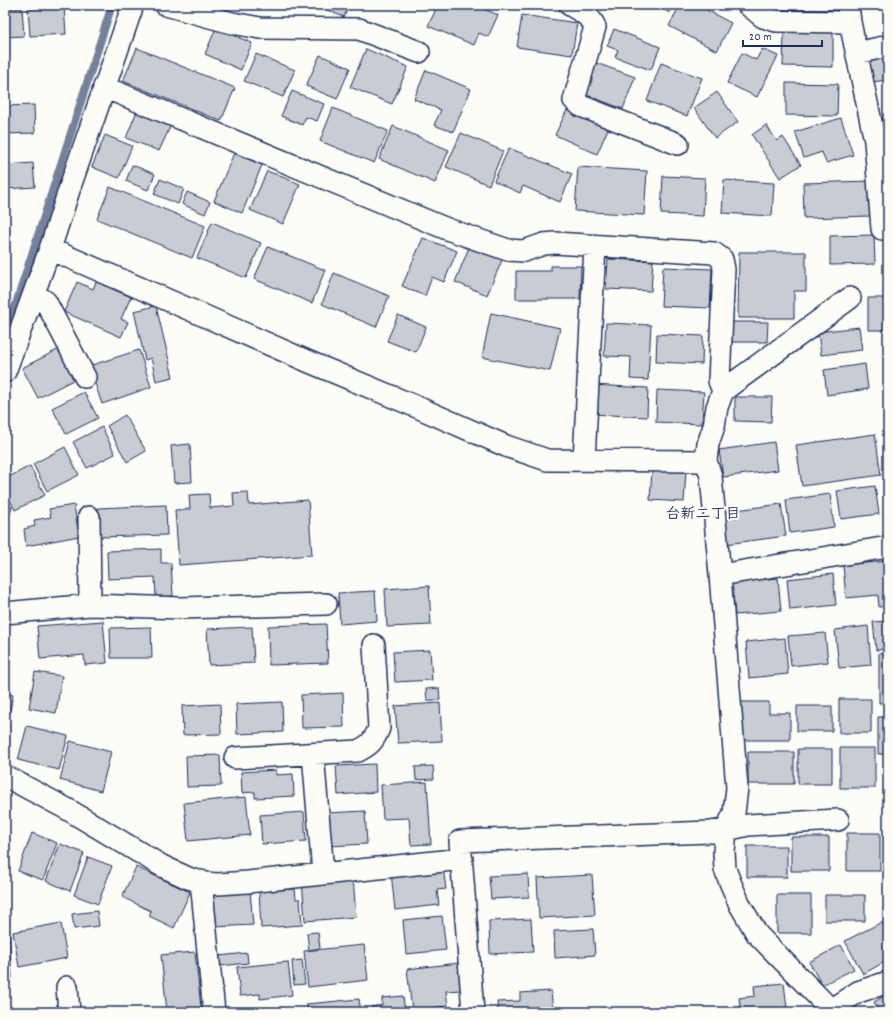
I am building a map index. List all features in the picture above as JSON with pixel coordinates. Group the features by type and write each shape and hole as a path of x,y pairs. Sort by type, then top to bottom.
{"street":[{"path":"5,372 50,249 133,5"},
{"path":"166,5 232,23 260,28 358,29 419,52"},
{"path":"570,5 585,14 593,22 594,27 574,100 581,106 678,144"},
{"path":"748,5 763,17 776,21 849,14 876,141 883,191 882,229"},
{"path":"857,53 888,46"},
{"path":"104,87 447,229 508,250 524,251 544,244 554,243 714,253 722,259 724,269 719,381 723,391"},
{"path":"584,460 594,246"},
{"path":"50,249 506,446 547,460 706,461"},
{"path":"34,293 46,302 85,377"},
{"path":"850,298 723,391 717,407 714,426 708,444 706,461 712,476 737,788 734,813 726,830 724,852 725,869 730,882 757,934 831,1011 858,992 888,982"},
{"path":"89,517 90,605"},
{"path":"720,575 888,547"},
{"path":"5,613 90,605 181,608 326,604"},
{"path":"235,758 358,751 366,747 375,738 379,728 374,645"},
{"path":"313,754 323,873"},
{"path":"5,776 67,809 162,866 188,878 205,883 218,884 248,882 462,859"},
{"path":"473,1012 460,841 711,832 748,825 838,820"},
{"path":"201,882 214,1012"},
{"path":"67,988 69,1012"}],"building":[{"path":"318,5 349,5 344,17"},
{"path":"438,5 475,5 498,15 488,37 479,33 474,45 428,26"},
{"path":"654,5 674,5 670,13"},
{"path":"680,5 697,5 731,23 717,51 669,26"},
{"path":"64,6 66,34 30,36 28,8"},
{"path":"22,8 24,36 5,37 5,9"},
{"path":"522,15 577,23 572,55 517,47"},
{"path":"216,28 252,43 241,70 205,54"},
{"path":"614,29 660,47 651,70 615,57 618,50 607,46"},
{"path":"784,31 833,31 833,67 783,66"},
{"path":"137,48 235,88 221,121 123,81"},
{"path":"366,49 408,67 392,104 350,87"},
{"path":"762,49 778,56 757,97 727,83 742,53 756,60"},
{"path":"256,54 295,70 283,97 244,81"},
{"path":"320,55 350,68 337,99 306,86"},
{"path":"888,57 888,80 871,82 868,60"},
{"path":"596,63 635,77 623,109 584,94"},
{"path":"661,63 702,78 687,116 647,101"},
{"path":"426,70 471,89 453,132 434,125 441,110 414,99"},
{"path":"786,83 838,84 837,116 786,115"},
{"path":"292,91 324,104 317,121 306,117 302,125 281,116"},
{"path":"717,92 738,122 715,138 694,108"},
{"path":"34,105 35,133 5,134 5,106"},
{"path":"333,108 388,131 374,163 320,141"},
{"path":"567,110 608,129 597,154 555,135"},
{"path":"137,111 171,125 159,151 126,138"},
{"path":"888,117 888,140 885,141 882,118"},
{"path":"841,118 853,155 826,163 822,152 804,158 795,132"},
{"path":"766,125 777,141 783,137 801,165 780,178 752,135"},
{"path":"393,126 449,150 435,183 379,159"},
{"path":"461,133 503,151 489,185 446,167"},
{"path":"105,135 132,146 119,178 92,167"},
{"path":"509,148 572,174 560,202 523,186 520,193 494,181"},
{"path":"234,153 262,165 242,213 214,201"},
{"path":"33,163 35,187 5,189 5,165"},
{"path":"132,165 155,174 148,190 126,181"},
{"path":"578,167 647,171 644,215 575,211"},
{"path":"267,171 300,184 283,224 250,210"},
{"path":"663,176 705,178 703,216 661,214"},
{"path":"160,179 184,189 178,204 154,194"},
{"path":"724,180 774,183 772,216 722,213"},
{"path":"870,181 871,216 804,218 803,183"},
{"path":"110,187 205,226 192,258 97,219"},
{"path":"187,192 210,202 205,214 182,204"},
{"path":"212,222 261,243 246,278 197,258"},
{"path":"874,235 875,264 830,265 830,236"},
{"path":"423,238 457,251 444,282 432,277 425,296 402,286"},
{"path":"470,245 503,258 487,295 455,282"},
{"path":"268,247 325,270 312,303 254,279"},
{"path":"739,252 806,252 806,291 794,291 794,318 738,318"},
{"path":"608,259 653,261 651,291 606,289"},
{"path":"551,266 581,266 580,299 516,299 516,271 551,271"},
{"path":"663,267 712,269 710,308 661,306"},
{"path":"334,273 389,296 376,327 322,304"},
{"path":"77,282 93,289 96,282 131,297 121,319 128,322 121,337 64,312"},
{"path":"868,298 888,298 888,330 868,330"},
{"path":"156,306 173,377 156,381 151,358 145,360 134,311"},
{"path":"491,313 560,328 550,371 482,357"},
{"path":"398,315 426,327 416,352 387,341"},
{"path":"730,322 768,322 767,342 730,342"},
{"path":"606,323 651,325 648,380 630,379 631,357 604,356"},
{"path":"859,327 862,350 821,355 818,332"},
{"path":"657,334 703,336 702,364 656,362"},
{"path":"61,348 77,378 38,398 22,368"},
{"path":"139,350 151,387 102,404 89,366"},
{"path":"865,364 868,389 827,395 824,370"},
{"path":"887,368 888,402 886,402"},
{"path":"593,385 648,388 647,417 592,414"},
{"path":"657,390 704,392 702,424 656,422"},
{"path":"84,392 98,418 66,434 52,408"},
{"path":"735,397 772,397 771,422 735,421"},
{"path":"125,415 146,451 127,462 107,426"},
{"path":"102,427 115,454 87,468 73,442"},
{"path":"875,434 881,475 802,486 796,445"},
{"path":"774,442 778,470 723,477 719,450"},
{"path":"190,444 192,482 174,483 171,446"},
{"path":"65,447 79,475 47,491 33,464"},
{"path":"30,466 45,495 15,510 5,490 5,479"},
{"path":"652,469 686,470 684,502 650,500"},
{"path":"875,486 879,514 841,519 837,491"},
{"path":"248,492 249,505 308,500 312,555 179,565 175,510 190,509 189,495 209,494 210,508 234,506 233,493"},
{"path":"830,494 834,527 790,533 786,500"},
{"path":"781,504 786,536 726,544 722,512"},
{"path":"5,505 12,507 5,531"},
{"path":"74,505 79,536 26,546 24,529 35,526 34,520 51,517 49,509"},
{"path":"166,505 167,535 100,537 98,508"},
{"path":"161,549 161,563 171,563 173,596 156,597 155,577 108,579 107,551"},
{"path":"888,561 888,606 879,607 878,595 846,598 843,565"},
{"path":"833,574 836,605 790,610 787,579"},
{"path":"778,578 781,611 735,615 732,583"},
{"path":"429,586 431,625 387,627 385,589"},
{"path":"375,591 377,621 340,624 338,593"},
{"path":"103,621 107,663 85,665 84,655 40,659 37,626"},
{"path":"888,621 888,649 876,650 873,622"},
{"path":"326,624 328,663 269,665 268,626"},
{"path":"868,626 871,665 839,668 835,630"},
{"path":"151,627 152,658 111,658 110,628"},
{"path":"252,627 254,663 209,665 207,629"},
{"path":"825,633 828,662 791,666 788,636"},
{"path":"785,638 788,674 749,678 746,642"},
{"path":"430,650 432,680 395,682 393,652"},
{"path":"879,653 888,653 888,703 879,703"},
{"path":"35,672 62,676 56,713 29,708"},
{"path":"439,688 440,700 427,700 426,689"},
{"path":"5,693 13,695 10,710 5,710"},
{"path":"343,693 344,727 302,728 301,695"},
{"path":"839,699 871,699 871,733 839,733"},
{"path":"282,702 283,732 237,734 236,704"},
{"path":"741,702 769,702 769,713 790,713 790,740 741,740"},
{"path":"440,703 442,741 398,743 395,706"},
{"path":"220,704 221,734 183,735 182,706"},
{"path":"797,706 832,706 832,731 797,731"},
{"path":"878,717 888,717 888,754 878,754"},
{"path":"5,725 9,725 6,745 5,745"},
{"path":"27,726 68,736 59,770 18,760"},
{"path":"70,741 111,752 101,791 60,780"},
{"path":"840,748 875,748 875,788 840,788"},
{"path":"798,749 832,749 832,784 798,784"},
{"path":"748,752 794,752 794,784 748,784"},
{"path":"220,755 221,786 187,787 186,756"},
{"path":"375,764 376,792 338,795 336,766"},
{"path":"433,766 434,779 416,780 415,767"},
{"path":"276,770 276,775 293,774 294,796 255,798 255,792 242,793 241,772"},
{"path":"427,782 431,844 411,845 409,818 383,819 381,785"},
{"path":"246,797 250,835 188,841 184,803"},
{"path":"365,811 367,844 328,846 326,813"},
{"path":"304,812 306,841 262,844 260,815"},
{"path":"32,833 57,843 43,880 18,871"},
{"path":"847,833 880,833 880,871 847,871"},
{"path":"791,837 829,837 829,871 791,871"},
{"path":"60,844 84,853 70,891 46,881"},
{"path":"747,846 787,846 787,877 747,877"},
{"path":"88,857 112,866 98,904 74,895"},
{"path":"136,867 190,892 174,928 149,916 151,911 122,897"},
{"path":"443,867 446,889 437,890 439,905 395,910 391,872"},
{"path":"528,874 529,897 491,899 489,876"},
{"path":"592,875 595,915 539,918 537,878"},
{"path":"353,876 356,917 305,921 302,880"},
{"path":"295,889 296,899 300,899 302,925 261,928 259,891"},
{"path":"250,891 253,925 214,927 212,893"},
{"path":"777,895 811,895 811,933 777,933"},
{"path":"825,895 865,895 865,921 825,921"},
{"path":"97,911 99,926 74,929 72,914"},
{"path":"442,916 446,950 406,954 403,920"},
{"path":"5,919 8,919 12,978 5,979"},
{"path":"531,919 533,952 490,954 489,921"},
{"path":"882,922 888,934 888,960 863,974 845,941"},
{"path":"61,923 67,958 19,967 13,932"},
{"path":"593,929 595,955 555,958 554,931"},
{"path":"318,932 320,948 309,950 307,933"},
{"path":"364,945 368,980 308,987 304,951"},
{"path":"841,945 854,969 822,985 809,962"},
{"path":"195,952 201,1008 167,1012 161,955"},
{"path":"247,953 248,963 220,966 219,956"},
{"path":"302,960 305,984 294,985 292,961"},
{"path":"288,962 292,995 260,999 260,994 240,996 237,967"},
{"path":"459,963 462,990 446,991 448,1006 412,1010 407,969"},
{"path":"784,983 787,1008 773,1010 773,1012 741,1012 739,998 755,996 754,986"},
{"path":"551,991 553,1012 498,1012 497,1002 520,1001 520,993"},
{"path":"888,994 888,1012 880,1012 874,1002"},
{"path":"403,996 405,1012 372,1012 371,1007 382,1005 382,998"},
{"path":"359,999 361,1012 307,1012 307,1004"}],"waterway":[{"path":"5,338 112,5"}],"district":[{"name":"台新二丁目","path":"703,515"}]}
